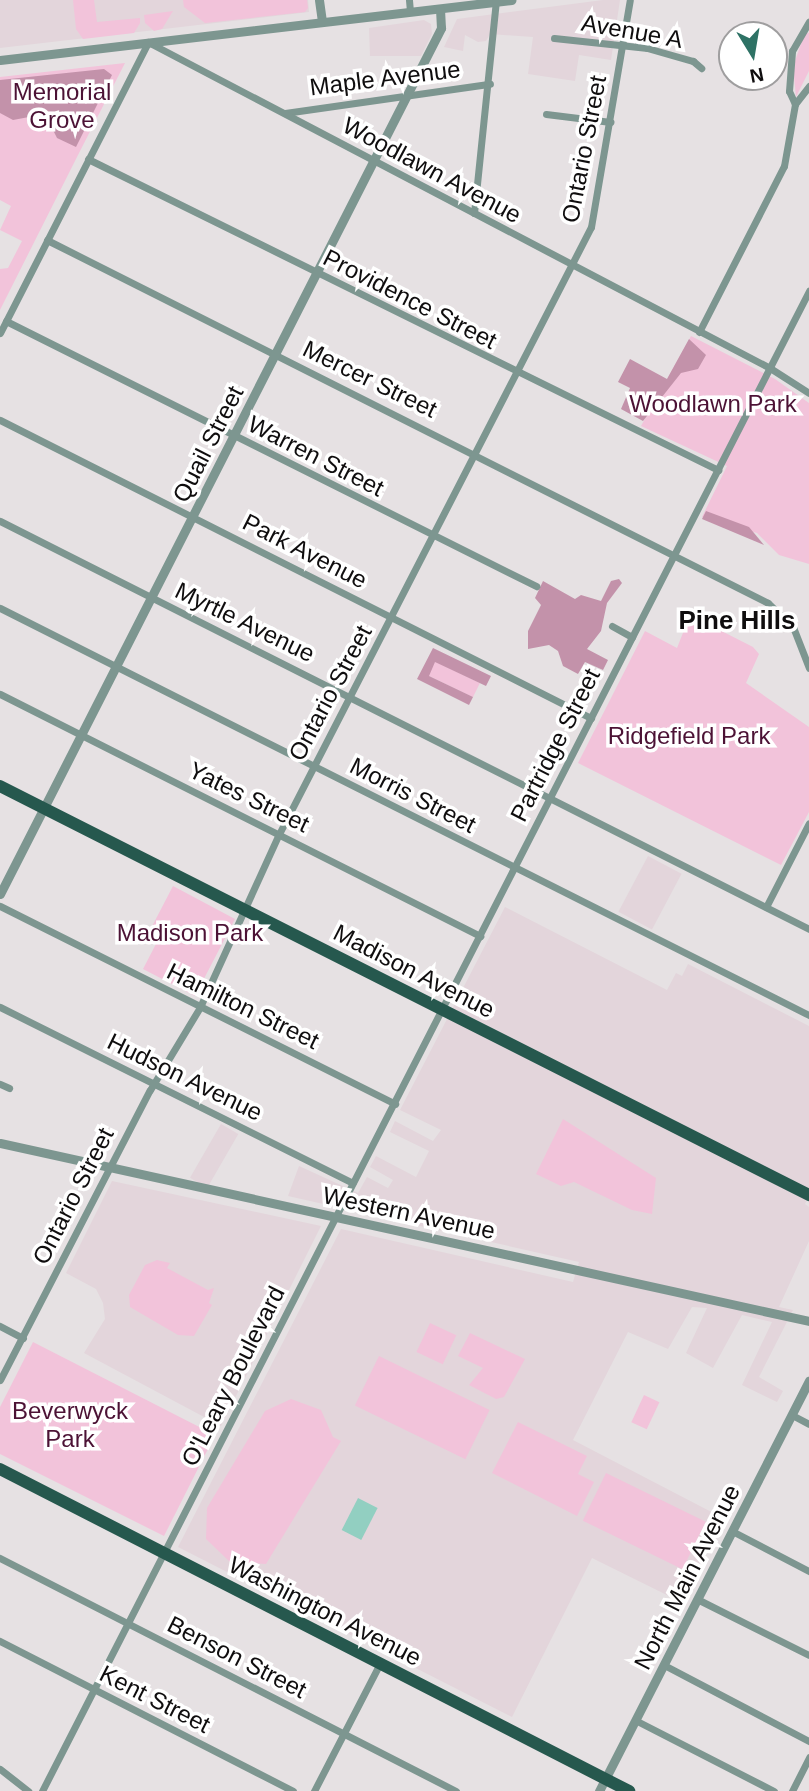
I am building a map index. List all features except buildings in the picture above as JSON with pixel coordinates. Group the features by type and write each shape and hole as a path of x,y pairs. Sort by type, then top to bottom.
{"main road":[{"name":"Madison Avenue","path":"0,786 809,1195"},
{"name":"Washington Avenue","path":"0,1469 629,1791"}],"street":[{"path":"319,0 322,22"},
{"path":"409,0 410,12"},
{"path":"0,60 511,0"},
{"name":"Ontario Street","path":"0,1380 109,1167 200,1007 242,922 243,909 313,766 352,696 571,266 595,213 630,0"},
{"path":"474,213 490,84 496,1"},
{"name":"Quail Street","path":"0,894 441,28 440,9"},
{"path":"796,104 789,91 792,51 809,22"},
{"name":"Avenue A","path":"554,38 623,45 677,55 701,68"},
{"path":"0,333 148,42"},
{"name":"Woodlawn Avenue","path":"148,42 770,368 809,393"},
{"name":"Maple Avenue","path":"285,113 490,84"},
{"path":"699,332 784,166 796,104 809,86"},
{"path":"546,114 611,122"},
{"name":"Providence Street","path":"88,159 515,373 718,470"},
{"name":"Mercer Street","path":"47,240 476,453 780,611 797,634 809,668"},
{"name":"Partridge Street","path":"335,1217 809,291"},
{"name":"Warren Street","path":"6,321 433,537 536,586"},
{"name":"Park Avenue","path":"0,420 591,718"},
{"name":"Myrtle Avenue","path":"0,521 352,696 809,929"},
{"name":"Morris Street","path":"0,608 809,1015"},
{"path":"612,626 632,637"},
{"name":"Yates Street","path":"0,694 480,936"},
{"path":"766,907 808,826"},
{"name":"Hamilton Street","path":"0,906 395,1104"},
{"name":"Hudson Avenue","path":"0,1007 353,1183"},
{"path":"0,1084 9,1088"},
{"name":"Western Avenue","path":"0,1143 809,1321"},
{"name":"O'Leary Boulevard","path":"164,1553 335,1217"},
{"path":"0,1326 23,1338"},
{"name":"North Main Avenue","path":"599,1791 809,1381"},
{"path":"792,1415 809,1424"},
{"path":"732,1531 809,1571"},
{"path":"41,1791 164,1553"},
{"name":"Benson Street","path":"0,1558 456,1791"},
{"path":"697,1599 809,1655"},
{"name":"Kent Street","path":"0,1641 293,1791"},
{"path":"314,1791 380,1662"},
{"path":"664,1665 809,1741"},
{"path":"635,1720 774,1791"},
{"path":"792,1791 809,1757"},
{"path":"0,1769 28,1791"}],"shaded area":[{"path":"0,0 308,0 309,12 0,48"},
{"path":"620,0 611,60 579,55 575,81 528,74 533,37 490,34 486,41 478,42 465,35 463,51 444,47 457,19"},
{"path":"424,20 431,24 432,34 421,56 370,56 369,28"},
{"path":"648,856 682,874 652,929 618,912"},
{"path":"505,907 667,990 676,973 682,976 688,964 809,1026 809,1196 805,1204 809,1207 809,1241 779,1307 793,1310 759,1377 783,1391 777,1402 742,1385 772,1322 742,1315 713,1368 686,1353 707,1308 692,1307 668,1349 628,1332 573,1440 723,1518 681,1602 592,1558 512,1717 178,1547 341,1229 573,1282 579,1262 288,1196 299,1166 358,1193 367,1177 388,1188 393,1180 370,1167 376,1156 416,1177 429,1151 390,1132 395,1121 433,1141 441,1130 400,1110"},
{"path":"221,1124 238,1134 207,1188 190,1178"},
{"path":"112,1181 321,1226 221,1426 84,1353 105,1319 103,1303 96,1289 66,1273"},
{"path":"358,1498 378,1508 361,1540 342,1530"}],"green space":[{"path":"73,0 94,0 97,22 140,18 140,23 134,33 83,39 76,29"},
{"path":"183,0 307,0 308,8 305,12 205,23 184,7"},
{"path":"173,11 162,29 154,31 145,23 144,15"},
{"path":"805,32 809,33 809,71 796,97 793,67"},
{"path":"125,63 0,310 0,269 8,268 22,241 0,230 11,206 0,200 0,77"},
{"name":"Memorial Grove","path":"104,69 112,75 76,147 57,138 45,114 13,120 0,113 0,80"},
{"name":"Woodlawn Park","path":"691,336 775,379 809,403 809,564 779,555 757,533 702,517 727,466 641,426"},
{"path":"689,339 706,355 698,369 681,373 643,421 621,409 630,388 618,382 630,359 667,379"},
{"path":"706,511 749,527 764,545 702,519"},
{"path":"619,579 622,583 607,603 601,631 587,649 608,660 603,670 585,662 578,674 563,666 558,651 549,645 528,649 528,631 541,605 535,598 543,581 575,599 581,595 601,601 611,581"},
{"name":"Ridgefield Park","path":"690,615 753,647 759,654 746,683 809,727 809,812 781,865 578,763 645,631 677,648"},
{"path":"433,648 491,676 486,686 435,662 429,676 473,697 469,705 417,679"},
{"path":"435,661 480,683 473,697 428,675"},
{"name":"Madison Park","path":"173,886 235,919 195,996 143,969 157,942 147,936"},
{"path":"563,1119 656,1178 652,1214 632,1210 574,1182 561,1186 536,1174"},
{"path":"157,1260 170,1263 167,1268 208,1290 214,1288 209,1303 212,1305 194,1336 178,1335 130,1307 129,1295 145,1265"},
{"path":"430,1323 456,1335 443,1364 416,1352"},
{"path":"470,1333 525,1359 504,1397 496,1399 469,1385 483,1368 458,1356"},
{"name":"Beverwyck Park","path":"33,1342 215,1435 164,1536 0,1454 0,1407"},
{"path":"379,1356 490,1410 465,1459 355,1405"},
{"path":"644,1395 659,1402 647,1429 631,1422"},
{"path":"291,1399 321,1410 333,1437 341,1441 266,1564 230,1562 206,1539 207,1508 265,1411"},
{"path":"518,1422 587,1456 578,1474 594,1482 577,1516 492,1473"},
{"path":"606,1473 706,1522 683,1569 583,1521"}],"district":[{"name":"Pine Hills","path":"737,621"}]}
